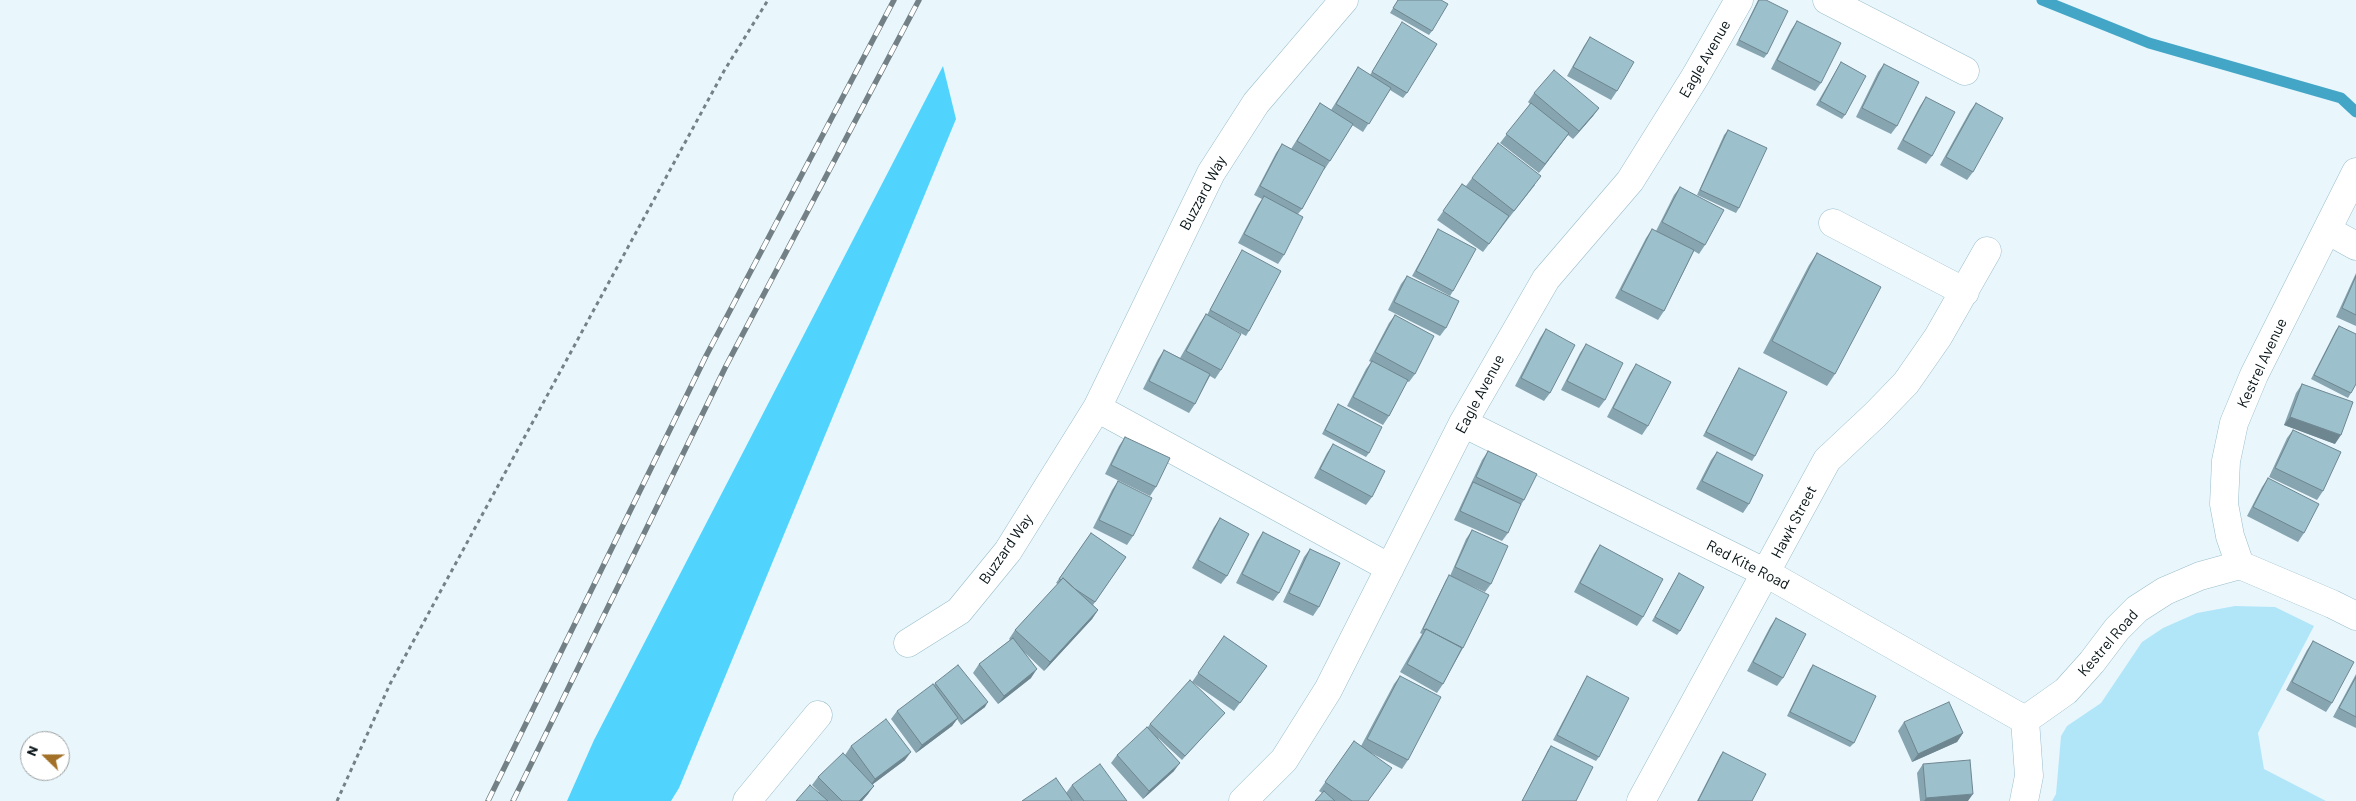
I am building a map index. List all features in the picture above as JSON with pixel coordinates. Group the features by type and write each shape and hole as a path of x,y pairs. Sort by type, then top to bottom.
{"street":[{"name":"Buzzard Way","path":"908,643 959,611 1008,552 1097,408 1211,173 1256,103 1344,0"},
{"name":"Eagle Avenue","path":"1243,801 1284,760 1328,690 1463,423 1546,279 1630,181 1695,78 1739,0"},
{"path":"1827,0 1965,72"},
{"name":"Kestrel Avenue","path":"2240,566 2230,536 2224,504 2226,461 2234,423 2254,375 2356,172"},
{"path":"1833,223 1965,292"},
{"path":"2327,230 2356,246"},
{"name":"Hawk Street","path":"1640,801 1827,460 1876,414 1906,382 1938,337 1987,250"},
{"path":"1097,408 1390,568"},
{"name":"Red Kite Road","path":"1463,423 1766,573 2026,720"},
{"path":"2240,566 2332,604 2356,616"},
{"name":"Kestrel Road","path":"2026,720 2066,690 2092,662 2117,629 2137,609 2165,591 2200,576 2240,566"},
{"path":"747,801 818,715"},
{"path":"2024,801 2029,776 2026,720"}],"path":[{"path":"337,801 390,684 719,80 768,0"}],"shaded area":[{"path":"943,66 956,119 679,788 671,801 567,801 594,740"},
{"path":"2235,606 2275,607 2314,626 2258,733 2264,769 2326,801 2052,801 2056,794 2061,736 2067,726 2101,703 2142,642 2163,628 2197,613"}],"building":[{"path":"1398,0 1441,0 1448,4 1432,31 1393,8"},
{"path":"1759,0 1766,0 1788,11 1767,54 1739,40"},
{"path":"1797,21 1841,43 1821,83 1777,60"},
{"path":"1402,22 1437,44 1407,93 1372,72"},
{"path":"1590,37 1634,62 1617,91 1573,67"},
{"path":"1841,62 1866,76 1845,115 1820,101"},
{"path":"1884,64 1919,82 1897,126 1862,108"},
{"path":"1358,67 1391,88 1369,124 1336,104"},
{"path":"1554,70 1599,108 1579,131 1534,93"},
{"path":"1926,97 1955,112 1932,156 1903,140"},
{"path":"1320,103 1353,124 1330,161 1297,141"},
{"path":"1531,103 1569,133 1545,164 1506,134"},
{"path":"1976,103 2003,118 1973,172 1946,157"},
{"path":"1728,130 1767,148 1739,208 1700,190"},
{"path":"1498,143 1541,176 1514,211 1472,178"},
{"path":"1282,144 1325,167 1302,209 1260,186"},
{"path":"1462,184 1509,216 1489,244 1443,211"},
{"path":"1680,187 1724,210 1705,245 1662,222"},
{"path":"1264,196 1303,217 1284,255 1244,234"},
{"path":"1438,229 1476,249 1453,291 1416,271"},
{"path":"1652,229 1694,250 1664,311 1621,290"},
{"path":"1242,250 1281,271 1249,331 1210,310"},
{"path":"1817,253 1881,287 1835,374 1772,341"},
{"path":"1407,276 1459,301 1446,328 1394,302"},
{"path":"2356,276 2356,315 2342,308"},
{"path":"1206,314 1241,334 1221,370 1186,351"},
{"path":"1395,315 1434,336 1415,374 1375,352"},
{"path":"2339,326 2356,334 2356,384 2351,393 2314,375"},
{"path":"1546,329 1575,345 1550,393 1521,378"},
{"path":"1586,344 1623,363 1605,400 1567,381"},
{"path":"1164,350 1210,374 1195,404 1149,381"},
{"path":"1372,361 1408,380 1389,416 1353,397"},
{"path":"1636,364 1671,382 1648,426 1613,408"},
{"path":"1739,368 1787,392 1755,456 1706,432"},
{"path":"2302,384 2353,402 2341,435 2290,417"},
{"path":"1338,404 1382,427 1369,453 1325,430"},
{"path":"2293,430 2341,452 2323,491 2275,468"},
{"path":"1125,437 1170,458 1156,487 1111,465"},
{"path":"1333,444 1385,471 1372,497 1320,469"},
{"path":"1488,451 1537,474 1524,500 1476,477"},
{"path":"1717,452 1763,475 1749,504 1702,481"},
{"path":"2268,478 2319,504 2304,533 2253,507"},
{"path":"1118,481 1152,498 1133,536 1099,520"},
{"path":"1473,482 1521,504 1508,533 1460,511"},
{"path":"1220,518 1249,534 1227,576 1198,560"},
{"path":"1472,530 1508,546 1491,584 1455,567"},
{"path":"1263,532 1300,551 1279,593 1242,574"},
{"path":"1091,533 1126,557 1095,602 1075,589 1063,578 1059,579"},
{"path":"1600,545 1663,579 1643,617 1580,583"},
{"path":"1310,549 1340,563 1319,607 1289,593"},
{"path":"1679,573 1704,587 1680,631 1655,617"},
{"path":"1449,575 1489,595 1463,648 1423,629"},
{"path":"1063,578 1098,610 1050,662 1015,630"},
{"path":"1776,618 1806,634 1783,678 1753,662"},
{"path":"1426,629 1462,648 1443,684 1407,664"},
{"path":"1224,636 1267,666 1240,703 1198,673"},
{"path":"1013,638 1037,669 1004,696 979,664"},
{"path":"2313,641 2354,662 2332,703 2292,682"},
{"path":"958,665 988,702 964,721 935,683"},
{"path":"1813,665 1876,696 1854,743 1790,712"},
{"path":"1400,676 1441,697 1408,760 1367,739"},
{"path":"1587,676 1629,698 1599,757 1557,735"},
{"path":"2356,677 2356,717 2339,708"},
{"path":"1190,680 1225,713 1185,756 1150,724"},
{"path":"933,684 958,718 922,745 897,711"},
{"path":"1949,702 1963,733 1918,754 1904,722"},
{"path":"886,719 911,752 875,779 851,746"},
{"path":"1147,727 1180,763 1149,791 1117,755"},
{"path":"1354,741 1392,768 1368,801 1352,801 1325,782"},
{"path":"1551,746 1593,767 1576,801 1522,801"},
{"path":"1723,752 1766,774 1752,801 1698,801"},
{"path":"843,753 874,786 859,801 842,801 818,777"},
{"path":"1970,760 1973,794 1926,798 1923,764"},
{"path":"1100,764 1127,801 1084,801 1072,785"},
{"path":"1056,778 1072,801 1022,801"},
{"path":"810,785 828,801 796,801"},
{"path":"1324,791 1335,801 1315,801"}],"waterway":[{"path":"2042,0 2149,43 2341,98 2356,112"}],"railway":[{"path":"488,801 706,356 894,0"},
{"path":"513,801 726,366 919,0"}]}
